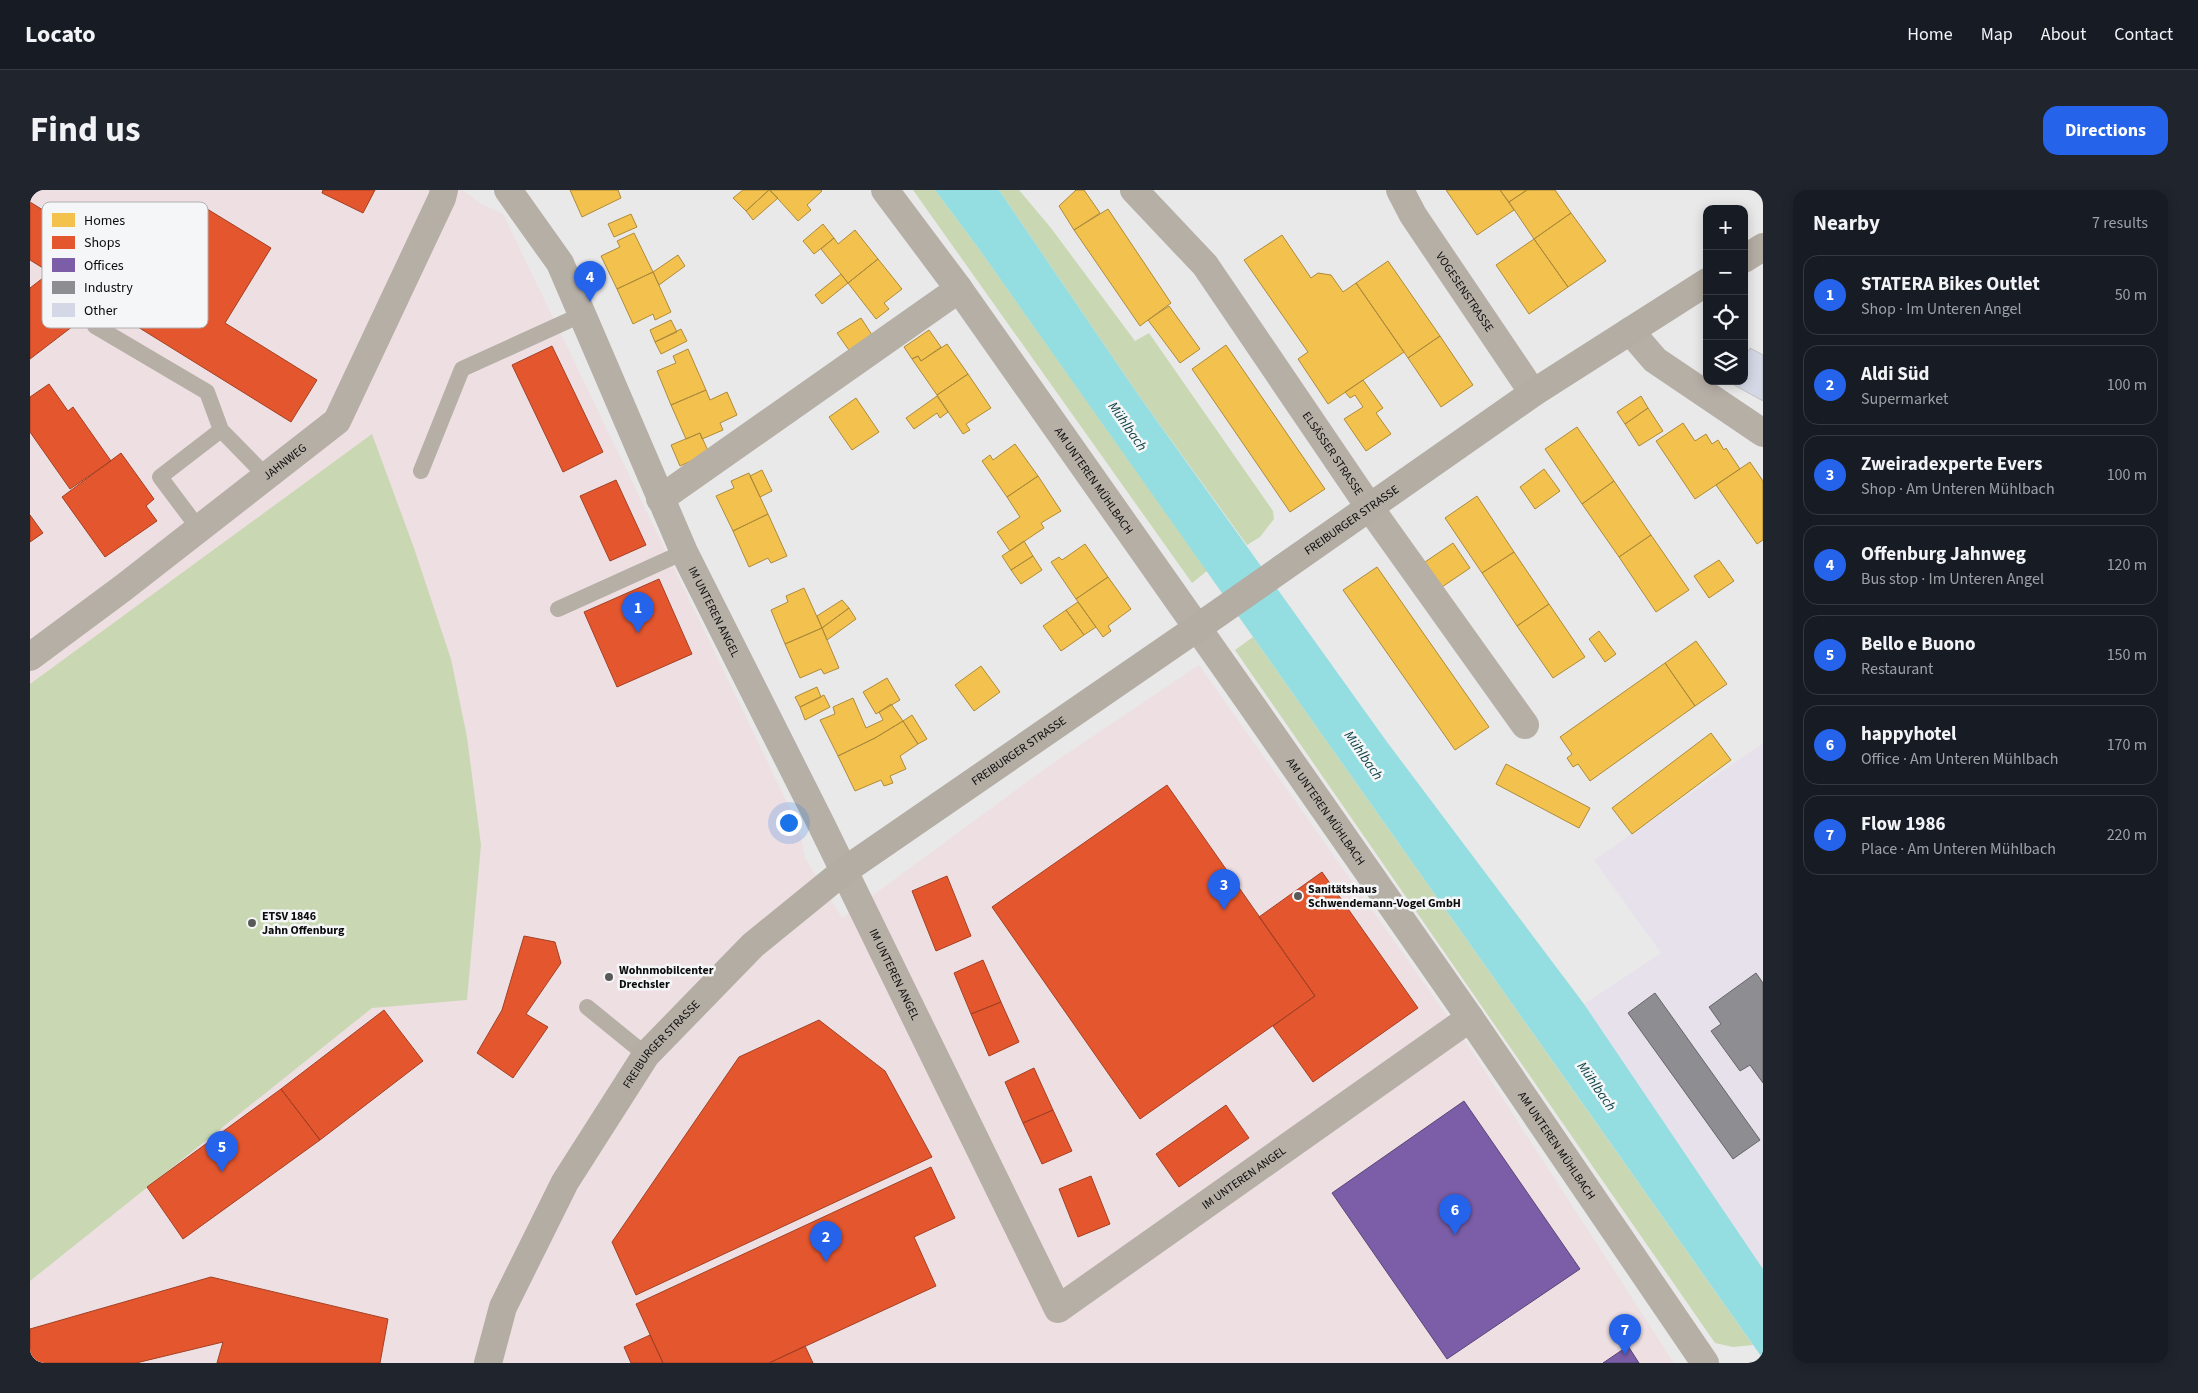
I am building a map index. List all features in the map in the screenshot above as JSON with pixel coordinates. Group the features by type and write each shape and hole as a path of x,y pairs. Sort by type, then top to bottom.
{"main road":[{"path":"1748,256 1763,247"},
{"name":"FREIBURGER STRASSE","path":"488,1363 503,1307 565,1182 646,1056 753,945 844,871 1534,393 1703,285"}],"street":[{"name":"JAHNWEG","path":"33,647 199,529 337,422 442,198 444,190"},
{"name":"IM UNTEREN ANGEL","path":"508,190 560,263 684,552 844,871 1058,1309 1470,1018"},
{"name":"AM UNTEREN MÜHLBACH","path":"886,190 959,290 1470,1018 1705,1363"},
{"name":"ELSÄSSER STRASSE","path":"1134,190 1205,265 1370,508 1525,725"},
{"name":"VOGESENSTRASSE","path":"1400,190 1413,216 1534,393"},
{"path":"660,499 959,290"},
{"path":"1630,331 1655,360 1763,433"}],"lane":[{"path":"421,471 462,369 583,314"},
{"path":"99,328 207,392 221,430 266,476"},
{"path":"199,529 160,477 221,430"},
{"path":"558,609 684,552"},
{"path":"587,1007 646,1056"}],"shaded area":[{"path":"30,190 463,190 478,202 503,214 799,827 805,858 842,918 1050,765 1199,665 1472,1051 1674,1363 30,1363"},
{"path":"1763,743 1763,1269 1584,1004 1661,953 1594,860"}],"green space":[{"path":"913,190 935,190 979,249 1207,571 1192,583"},
{"path":"999,190 1019,190 1051,228 1135,341 1149,333 1273,511 1274,519 1260,537 1247,545 1137,393"},
{"name":"ETSV 1846 Jahn Offenburg","path":"372,434 414,548 451,659 467,737 481,845 467,1000 372,1008 30,1281 30,684"},
{"path":"1253,637 1753,1345 1733,1347 1715,1343 1235,650"}],"water":[{"name":"Mühlbach","path":"935,190 999,190 1137,393 1387,742 1584,1004 1763,1269 1763,1359 979,249"}],"building: Homes":[{"path":"570,190 618,190 621,198 582,217"},
{"path":"743,190 769,190 746,211 733,198"},
{"path":"769,190 778,198 753,220 746,211"},
{"path":"770,190 822,191 807,205 811,210 798,221"},
{"path":"1076,190 1084,190 1100,213 1074,230 1059,206"},
{"path":"1446,190 1500,190 1514,210 1477,235"},
{"path":"1500,190 1527,190 1509,202"},
{"path":"1527,190 1555,190 1571,213 1534,239 1509,202"},
{"path":"1108,209 1171,303 1140,326 1074,230"},
{"path":"1571,213 1606,261 1568,287 1534,239"},
{"path":"631,214 637,227 614,237 608,224"},
{"path":"823,224 834,238 814,254 803,241"},
{"path":"855,230 878,259 848,283 821,249 834,238 838,244"},
{"path":"634,233 653,272 617,289 601,256 620,247 617,241"},
{"path":"1282,235 1311,278 1318,273 1331,275 1343,292 1356,283 1404,352 1328,404 1298,359 1308,352 1244,260"},
{"path":"1534,239 1568,287 1529,314 1496,265"},
{"path":"678,255 685,266 659,285 653,272"},
{"path":"878,259 902,289 884,303 889,309 876,319 848,283"},
{"path":"1388,261 1440,336 1408,358 1356,283"},
{"path":"653,272 671,312 655,320 653,314 633,324 617,289"},
{"path":"841,274 848,283 822,304 815,295"},
{"path":"1169,306 1200,349 1180,363 1148,320"},
{"path":"861,318 874,338 851,353 837,333"},
{"path":"671,320 677,332 655,342 650,330"},
{"path":"681,329 687,341 661,354 655,342"},
{"path":"929,330 941,347 921,361 918,356 912,359 904,347"},
{"path":"1440,336 1473,385 1441,407 1408,358"},
{"path":"947,344 968,374 937,395 912,359 918,356 921,361"},
{"path":"1226,345 1325,489 1290,512 1192,369"},
{"path":"688,349 706,390 671,405 657,371 676,363 673,356"},
{"path":"968,374 991,408 966,424 970,430 963,434 937,395"},
{"path":"1363,380 1383,408 1376,413 1391,434 1366,451 1344,419 1363,407 1355,395 1350,398 1345,392"},
{"path":"706,390 710,400 727,392 737,415 720,423 723,430 702,439 700,433 686,439 671,405"},
{"path":"937,396 948,412 940,418 937,413 914,429 906,418"},
{"path":"1641,396 1648,408 1625,424 1617,412"},
{"path":"856,398 879,432 852,450 829,417"},
{"path":"1648,408 1663,431 1639,446 1625,424"},
{"path":"1683,423 1695,441 1706,434 1712,444 1718,440 1724,450 1726,448 1740,469 1695,499 1656,441"},
{"path":"1577,427 1614,481 1582,504 1545,449"},
{"path":"700,433 709,453 680,466 671,445"},
{"path":"1015,444 1038,476 1007,497 982,461 990,455 993,460"},
{"path":"1750,462 1763,481 1763,540 1757,544 1716,485"},
{"path":"1544,469 1560,491 1535,509 1520,487"},
{"path":"762,470 772,491 760,497 750,476"},
{"path":"749,473 768,514 733,531 716,496 734,488 731,481"},
{"path":"1038,476 1061,511 1041,523 1044,528 1010,551 997,532 1020,517 1007,497"},
{"path":"1614,481 1651,535 1619,557 1582,504"},
{"path":"1477,496 1514,552 1482,573 1445,518"},
{"path":"768,514 787,556 771,563 768,558 749,567 733,531"},
{"path":"1651,535 1689,590 1656,612 1619,557"},
{"path":"1024,541 1033,556 1011,570 1002,556"},
{"path":"1453,543 1470,568 1442,587 1425,562"},
{"path":"1085,544 1108,577 1076,599 1051,562 1059,557 1062,560"},
{"path":"1514,552 1549,604 1517,626 1482,573"},
{"path":"1033,556 1042,570 1021,584 1011,570"},
{"path":"1719,560 1734,581 1709,598 1694,576"},
{"path":"1377,567 1489,727 1455,750 1343,590"},
{"path":"1108,577 1131,609 1108,626 1111,631 1103,637 1076,599"},
{"path":"804,588 822,628 785,644 771,610 788,602 786,596"},
{"path":"842,600 849,608 822,628 817,616"},
{"path":"1078,602 1096,627 1084,635 1066,610"},
{"path":"1549,604 1585,657 1553,678 1517,626"},
{"path":"849,608 856,619 827,640 822,628"},
{"path":"1066,610 1084,635 1061,651 1043,626"},
{"path":"822,628 839,668 824,674 821,669 800,678 785,644"},
{"path":"1599,631 1616,654 1605,662 1589,639"},
{"path":"1696,641 1727,684 1695,706 1665,663"},
{"path":"1665,663 1695,706 1590,781 1578,764 1573,767 1567,758 1572,754 1560,737"},
{"path":"981,666 1000,692 974,711 955,685"},
{"path":"887,678 900,700 876,714 863,692"},
{"path":"817,687 821,697 800,707 795,697"},
{"path":"824,695 830,707 805,720 800,707"},
{"path":"853,698 866,728 883,720 879,712 891,704 903,721 875,738 838,756 820,720 835,714 833,707"},
{"path":"912,715 927,739 918,744 903,721"},
{"path":"903,721 918,744 900,756 906,769 890,776 893,783 884,786 881,780 855,791 838,756 875,738"},
{"path":"1711,733 1731,760 1632,834 1612,808"},
{"path":"1506,764 1590,808 1579,828 1496,784"}],"building: Shops":[{"path":"323,190 375,190 363,213 322,193"},
{"path":"30,202 42,209 42,267 30,260"},
{"path":"208,210 271,248 225,323 317,380 291,422 140,328 208,328"},
{"path":"42,279 42,328 70,328 30,359 30,288"},
{"path":"552,346 603,452 563,472 512,365"},
{"path":"49,384 68,411 73,407 111,461 70,489 30,432 30,397"},
{"path":"121,453 154,499 146,506 157,521 105,557 62,497"},
{"path":"616,480 646,545 610,561 580,496"},
{"path":"30,515 43,533 30,542"},
{"path":"659,579 692,654 617,687 584,612"},
{"path":"1167,785 1315,996 1140,1119 992,907"},
{"path":"1322,872 1418,1008 1313,1082 1273,1026 1315,996 1259,917"},
{"path":"947,876 971,936 936,951 912,891"},
{"path":"524,936 555,942 561,963 526,1014 548,1027 513,1078 477,1053 502,1010"},
{"path":"983,960 1001,1002 971,1014 954,973"},
{"path":"1001,1002 1019,1042 989,1056 971,1014"},
{"path":"384,1010 423,1061 320,1140 281,1089"},
{"path":"819,1020 885,1071 932,1157 636,1295 612,1242 739,1057"},
{"path":"1034,1068 1053,1110 1023,1123 1005,1082"},
{"path":"281,1089 320,1140 183,1239 147,1187"},
{"path":"1226,1105 1249,1138 1179,1187 1156,1154"},
{"path":"1053,1110 1072,1151 1042,1164 1023,1123"},
{"path":"931,1167 955,1218 914,1237 936,1286 769,1363 663,1363 636,1304"},
{"path":"1091,1176 1110,1224 1078,1237 1059,1189"},
{"path":"211,1277 388,1319 380,1363 217,1363 223,1342 136,1363 30,1363 30,1329"},
{"path":"650,1335 663,1363 631,1363 624,1347"},
{"path":"805,1346 813,1363 769,1363"}],"building: Offices":[{"path":"1464,1101 1580,1269 1447,1359 1332,1193"},
{"path":"1628,1346 1639,1363 1603,1363"}],"building: Industry":[{"path":"1756,973 1763,983 1763,1083 1750,1065 1740,1071 1711,1031 1721,1024 1709,1007"},
{"path":"1655,993 1760,1140 1733,1159 1628,1013"}],"building: Other":[{"path":"1750,348 1763,355 1763,401 1734,385 1748,385 1748,350"}],"place":[{"name":"Offenburg Jahnweg","path":"590,302"},
{"name":"STATERA Bikes Outlet","path":"638,633"},
{"name":"Sanitätshaus Schwendemann-Vogel GmbH","path":"1298,896"},
{"name":"Zweiradexperte Evers","path":"1224,910"},
{"name":"ETSV 1846 Jahn Offenburg","path":"252,923"},
{"name":"Wohnmobilcenter Drechsler","path":"609,977"},
{"name":"Bello e Buono","path":"222,1172"},
{"name":"happyhotel","path":"1455,1235"},
{"name":"Aldi Süd","path":"826,1262"},
{"name":"Flow 1986","path":"1625,1355"}]}
